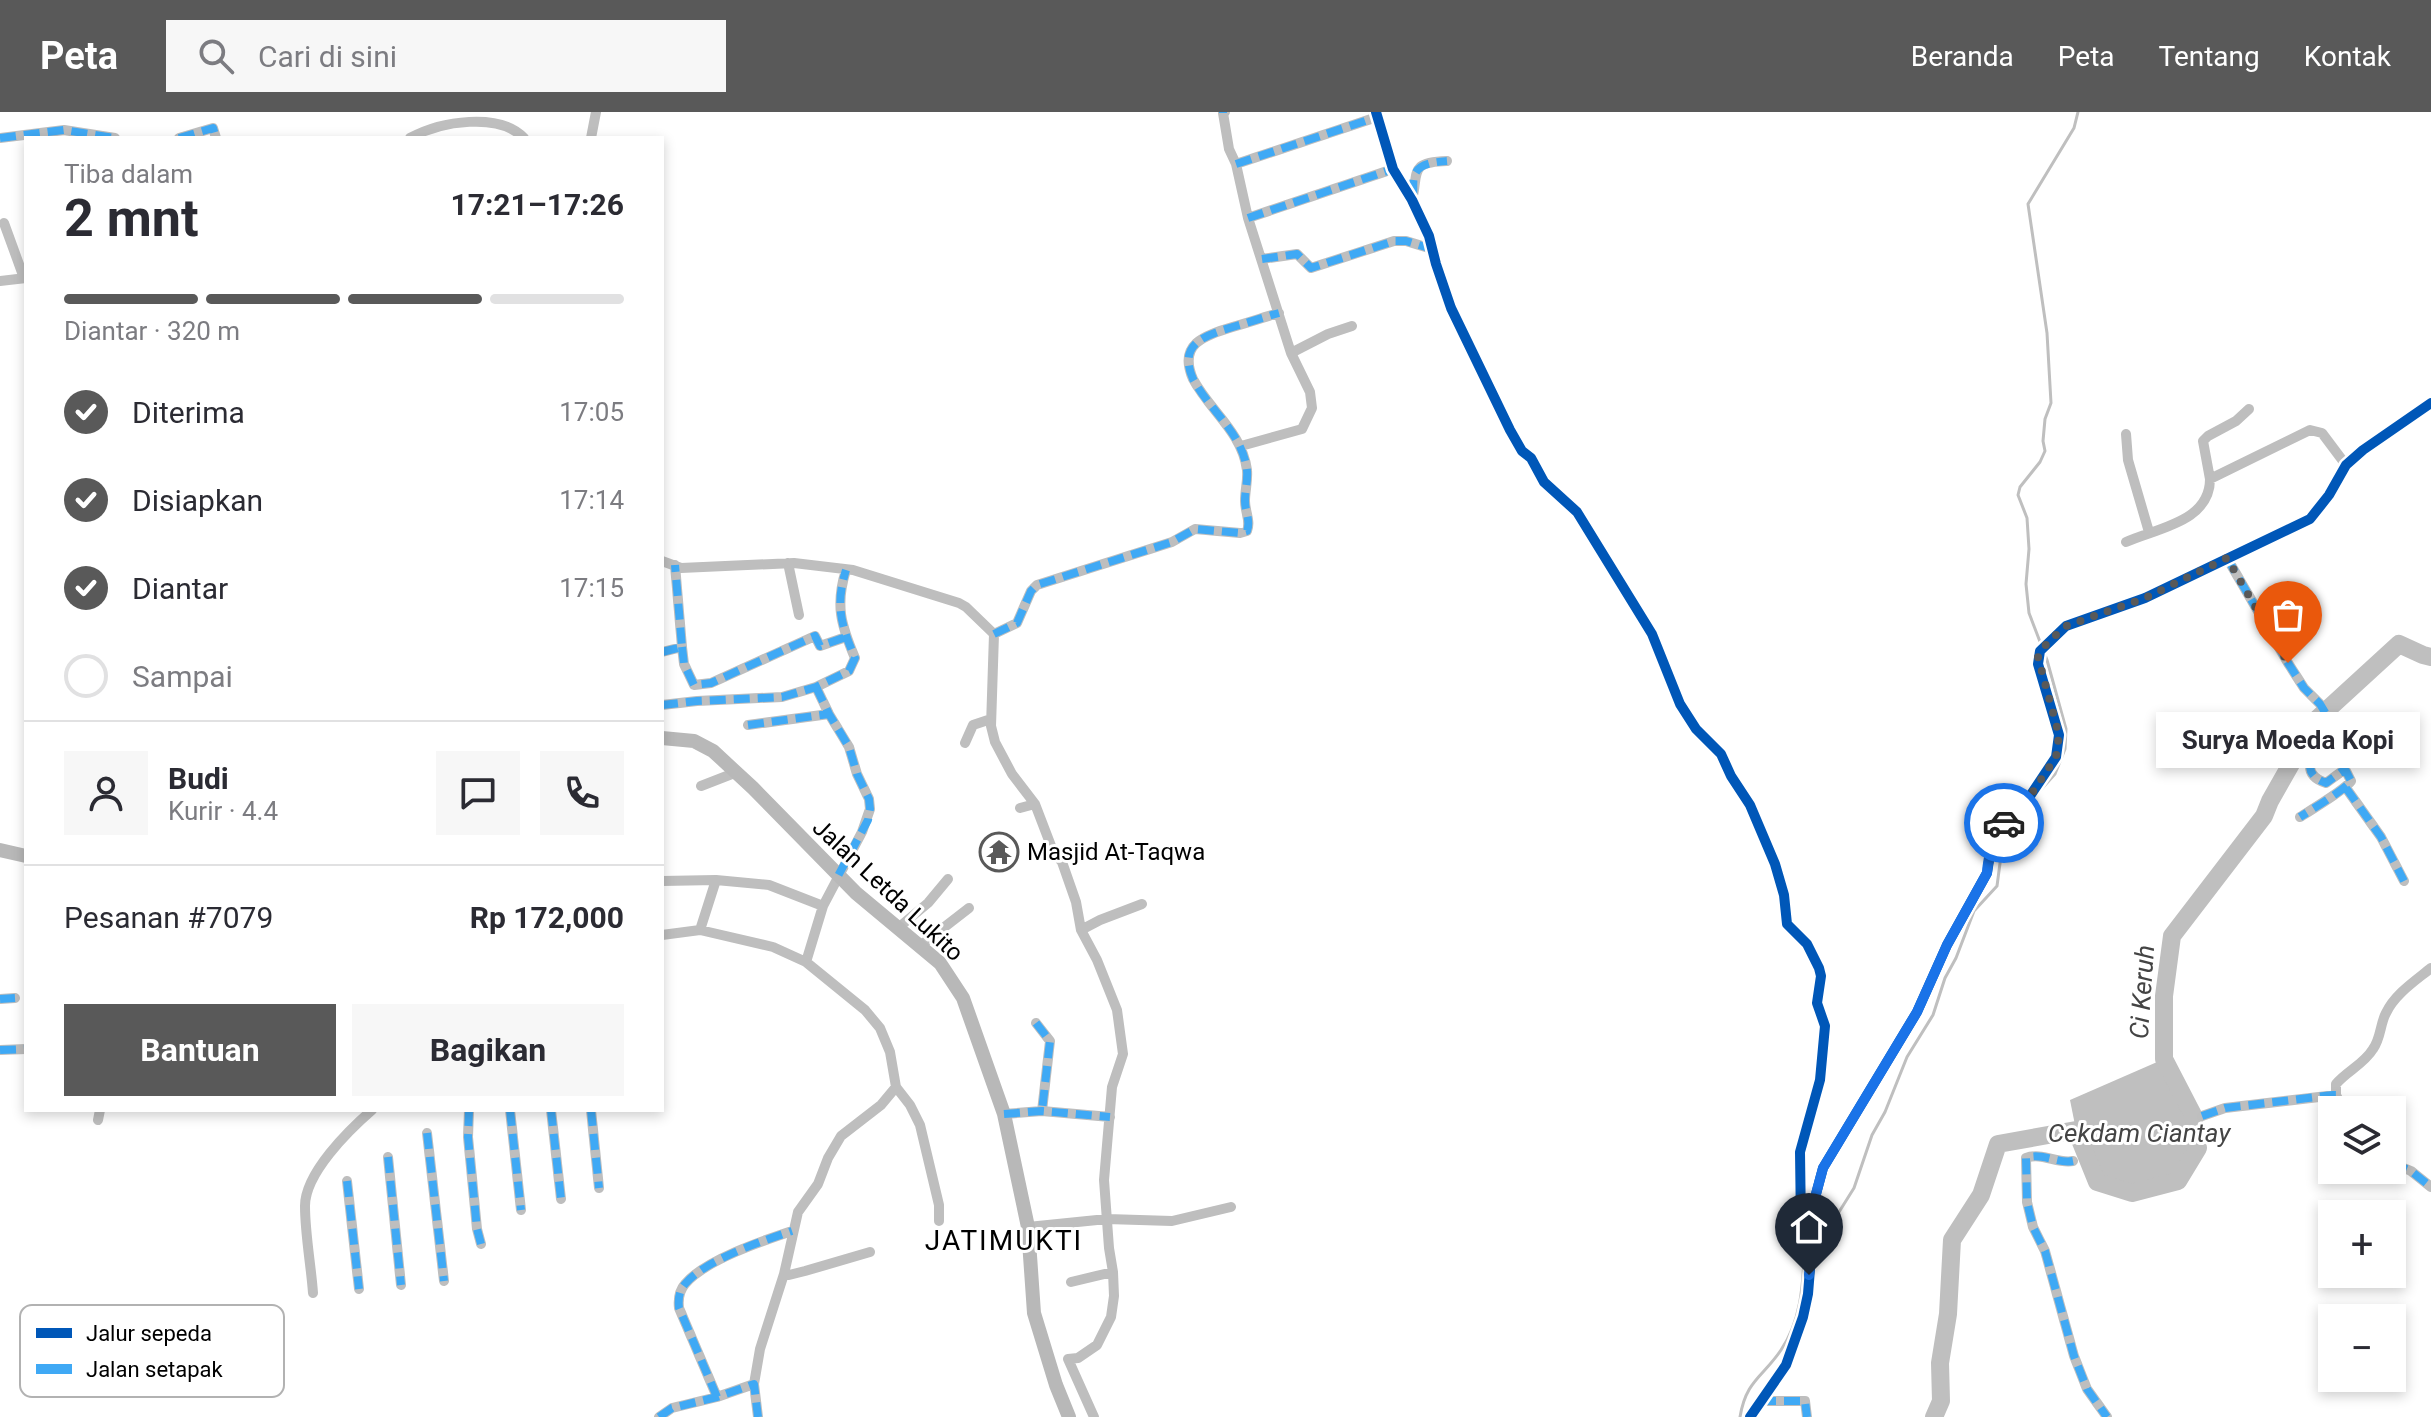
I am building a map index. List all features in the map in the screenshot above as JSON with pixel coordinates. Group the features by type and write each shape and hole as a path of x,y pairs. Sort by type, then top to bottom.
{"street":[{"path":"591,136 596,112"},
{"path":"1224,112 1229,149 1236,164 1248,218 1291,353 1310,392 1312,408 1302,429 1241,446"},
{"path":"1236,164 1377,115 1393,169 1429,236 1451,308 1510,430 1544,482 1577,512 1652,634 1680,704 1696,729 1721,754 1750,805 1784,895 1787,924 1807,944 1821,976 1817,1003 1825,1026 1817,1097 1800,1152 1800,1239 1809,1239"},
{"path":"414,136 452,121 489,120 504,122 516,128 522,136"},
{"path":"186,136 213,128 215,136"},
{"path":"0,138 64,130 102,136"},
{"path":"1412,200 1414,175 1420,168 1447,161"},
{"path":"1248,218 1393,169"},
{"path":"4,223 24,275"},
{"path":"1262,259 1297,254 1311,268 1394,241 1406,241 1432,249"},
{"path":"0,281 24,278"},
{"path":"994,634 1017,623 1031,591 1037,585 1172,542 1195,529 1247,531 1247,469 1241,446 1193,379 1188,367 1190,351 1202,336 1279,313"},
{"path":"1291,353 1352,326"},
{"path":"1750,1417 1786,1365 1803,1317 1809,1284 1809,1239 1823,1168 1917,1012 1947,945 1987,873 1992,842 2002,825 2030,796 2056,757 2059,735 2038,664 2044,647 2066,626 2145,598 2310,519 2329,495 2346,465 2431,403"},
{"path":"2126,542 2183,520 2201,508 2209,496 2210,479 2203,441 2244,416 2249,409"},
{"path":"2210,479 2310,430 2322,433 2346,465"},
{"path":"2126,434 2128,460 2149,532"},
{"path":"2227,558 2288,663 2332,724 2332,729 2309,764 2309,772 2326,783 2337,773 2346,771 2351,781 2346,788 2300,817"},
{"path":"664,562 681,568 788,563 860,571 959,603 994,634 991,719 995,742 1004,761 1035,804 1053,851 1062,862 1071,885 1081,930 1117,1010 1123,1054 1112,1087 1104,1180 1113,1272 1111,1317 1097,1345 1078,1358 1051,1367"},
{"path":"788,563 799,615"},
{"path":"675,565 684,664 694,685 711,683 815,636 820,646 846,637"},
{"path":"664,705 781,697 816,687 849,671 855,658 846,637 839,604 839,592 846,570"},
{"path":"664,652 682,647"},
{"path":"806,962 823,906 862,832 870,809 849,747 816,687"},
{"path":"748,725 829,714"},
{"path":"965,743 973,725 991,719"},
{"name":"Jalan Letda Lukito","path":"664,738 694,741 713,751 838,876 940,963 963,998 1004,1114 1028,1227 1034,1313 1069,1417"},
{"path":"701,786 737,772"},
{"path":"2346,788 2381,837 2404,881"},
{"path":"1020,808 1035,804"},
{"path":"0,850 24,856"},
{"path":"898,928 928,903 948,879"},
{"path":"664,881 716,880 769,885 823,906"},
{"path":"700,930 716,880"},
{"path":"1081,930 1142,904"},
{"path":"920,946 969,908"},
{"path":"664,935 700,930 773,947 806,962 865,1010 880,1028 890,1052 896,1087 920,1125 939,1205 939,1221"},
{"path":"2202,1116 2225,1108 2336,1095 2336,1084 2373,1050 2391,1004 2431,968"},
{"path":"0,999 15,998"},
{"path":"1036,1023 1050,1041 1042,1111"},
{"path":"0,1050 24,1049"},
{"path":"758,1417 754,1384 760,1349 784,1274 798,1212 818,1184 841,1136 881,1105 896,1087"},
{"path":"1004,1114 1042,1111 1110,1117"},
{"path":"313,1293 305,1202 326,1158 340,1139 370,1112"},
{"path":"510,1112 521,1210"},
{"path":"551,1112 561,1199"},
{"path":"591,1112 599,1188"},
{"path":"469,1113 483,1229 481,1244 468,1137 469,1113"},
{"path":"427,1133 444,1281"},
{"path":"2073,1161 2057,1162 2033,1155 2026,1158 2027,1202 2033,1227 2045,1251 2074,1356 2087,1389 2107,1417"},
{"path":"388,1157 401,1285"},
{"path":"2406,1169 2431,1187"},
{"path":"347,1181 359,1289"},
{"path":"1028,1227 1107,1219 1172,1221 1231,1207"},
{"path":"717,1397 679,1308 679,1295 685,1284 707,1267 792,1231"},
{"path":"784,1274 870,1252"},
{"path":"1071,1282 1113,1272"},
{"path":"1068,1359 1094,1417"},
{"path":"659,1417 672,1408 754,1384"},
{"path":"1760,1401 1805,1401 1807,1417"}],"water":[{"name":"Cekdam Ciantay","path":"2164,1059 2174,1069 2193,1115 2198,1148 2178,1181 2132,1193 2098,1182 2076,1130 2070,1100"}],"waterway":[{"path":"2037,794 2055,774 2065,749 2066,729 2047,660 2029,613 2027,518 2018,495 2020,487 2045,451 2045,419 2051,403 2047,333 2028,204 2074,128 2078,112"},
{"name":"Ci Keruh","path":"1934,1417 1941,1401 1940,1363 1948,1314 1952,1240 1981,1195 1998,1144 2076,1130 2097,1182 2132,1193 2178,1181 2198,1148 2193,1115 2164,1059 2164,996 2172,936 2264,816 2316,720 2399,644 2431,657"},
{"path":"1815,1237 1824,1236 1854,1188 1872,1135 1885,1112 1907,1057 1933,1015 1945,978 1974,911 1997,886 2004,833 2013,821"},
{"path":"1740,1417 1746,1395 1781,1350 1794,1325 1804,1270 1805,1242"}],"marked path":[{"path":"1236,164 1377,117"},
{"path":"186,136 213,128 215,136"},
{"path":"0,138 64,130 102,136"},
{"path":"1413,196 1417,170 1447,161"},
{"path":"1248,218 1393,169"},
{"path":"1262,259 1297,254 1311,268 1394,241 1406,241 1432,249"},
{"path":"994,634 1017,623 1031,591 1037,585 1172,542 1195,529 1247,531 1244,456 1232,433 1193,379 1189,356 1192,348 1205,337 1279,313"},
{"path":"2227,558 2288,663 2332,724 2332,729 2312,758 2311,772 2326,783 2346,771 2351,781 2300,817"},
{"path":"664,652 682,647 675,565"},
{"path":"664,705 782,697 816,687 849,671 855,658 843,625 840,605 846,570"},
{"path":"682,647 684,664 694,685 711,683 815,636 820,646 846,637"},
{"path":"816,687 849,747 869,799 868,820 838,876"},
{"path":"748,725 829,714"},
{"path":"2346,788 2381,837 2404,881"},
{"path":"0,999 15,998"},
{"path":"1036,1023 1050,1041 1042,1111"},
{"path":"0,1050 24,1049"},
{"path":"2325,1096 2337,1096"},
{"path":"2202,1116 2225,1108 2318,1097"},
{"path":"1004,1114 1042,1111 1110,1117"},
{"path":"469,1112 468,1137 481,1244"},
{"path":"510,1112 521,1210"},
{"path":"551,1112 561,1199"},
{"path":"591,1112 599,1188"},
{"path":"427,1133 444,1281"},
{"path":"2073,1161 2038,1156 2026,1158 2027,1202 2033,1227 2045,1251 2074,1356 2087,1389 2107,1417"},
{"path":"388,1157 401,1285"},
{"path":"2406,1169 2431,1187"},
{"path":"347,1181 359,1289"},
{"path":"717,1397 679,1308 681,1289 694,1275 720,1259 792,1231"},
{"path":"659,1417 672,1408 754,1384 758,1417"},
{"path":"1760,1401 1805,1401 1807,1417"}],"cycle path":[{"path":"1376,112 1393,169 1429,236 1451,308 1510,430 1544,482 1577,512 1652,634 1680,704 1696,729 1721,754 1750,805 1775,864 1784,895 1787,924 1807,944 1819,968 1821,976 1817,1003 1825,1026 1820,1080 1800,1152 1801,1226"},
{"path":"1750,1417 1786,1365 1803,1317 1808,1294 1816,1194 1823,1168 1917,1012 1947,945 1987,873 1992,842 2002,825 2030,796 2056,757 2059,735 2038,664 2040,651 2066,626 2145,598 2310,519 2329,495 2346,465 2431,403"}],"way so far":[{"path":"2004,823 2030,796 2056,757 2059,735 2038,657 2047,643 2066,626 2145,598 2227,558 2288,663"}],"place":[{"name":"Surya Moeda Kopi","path":"2288,663"},
{"name":"Masjid At-Taqwa","path":"999,852"}],"district":[{"name":"JATIMUKTI","path":"1004,1240"}],"route":[{"path":"1809,1275 1816,1194 1823,1168 1917,1012 1947,945 1987,873 1992,842 2004,823"}]}
